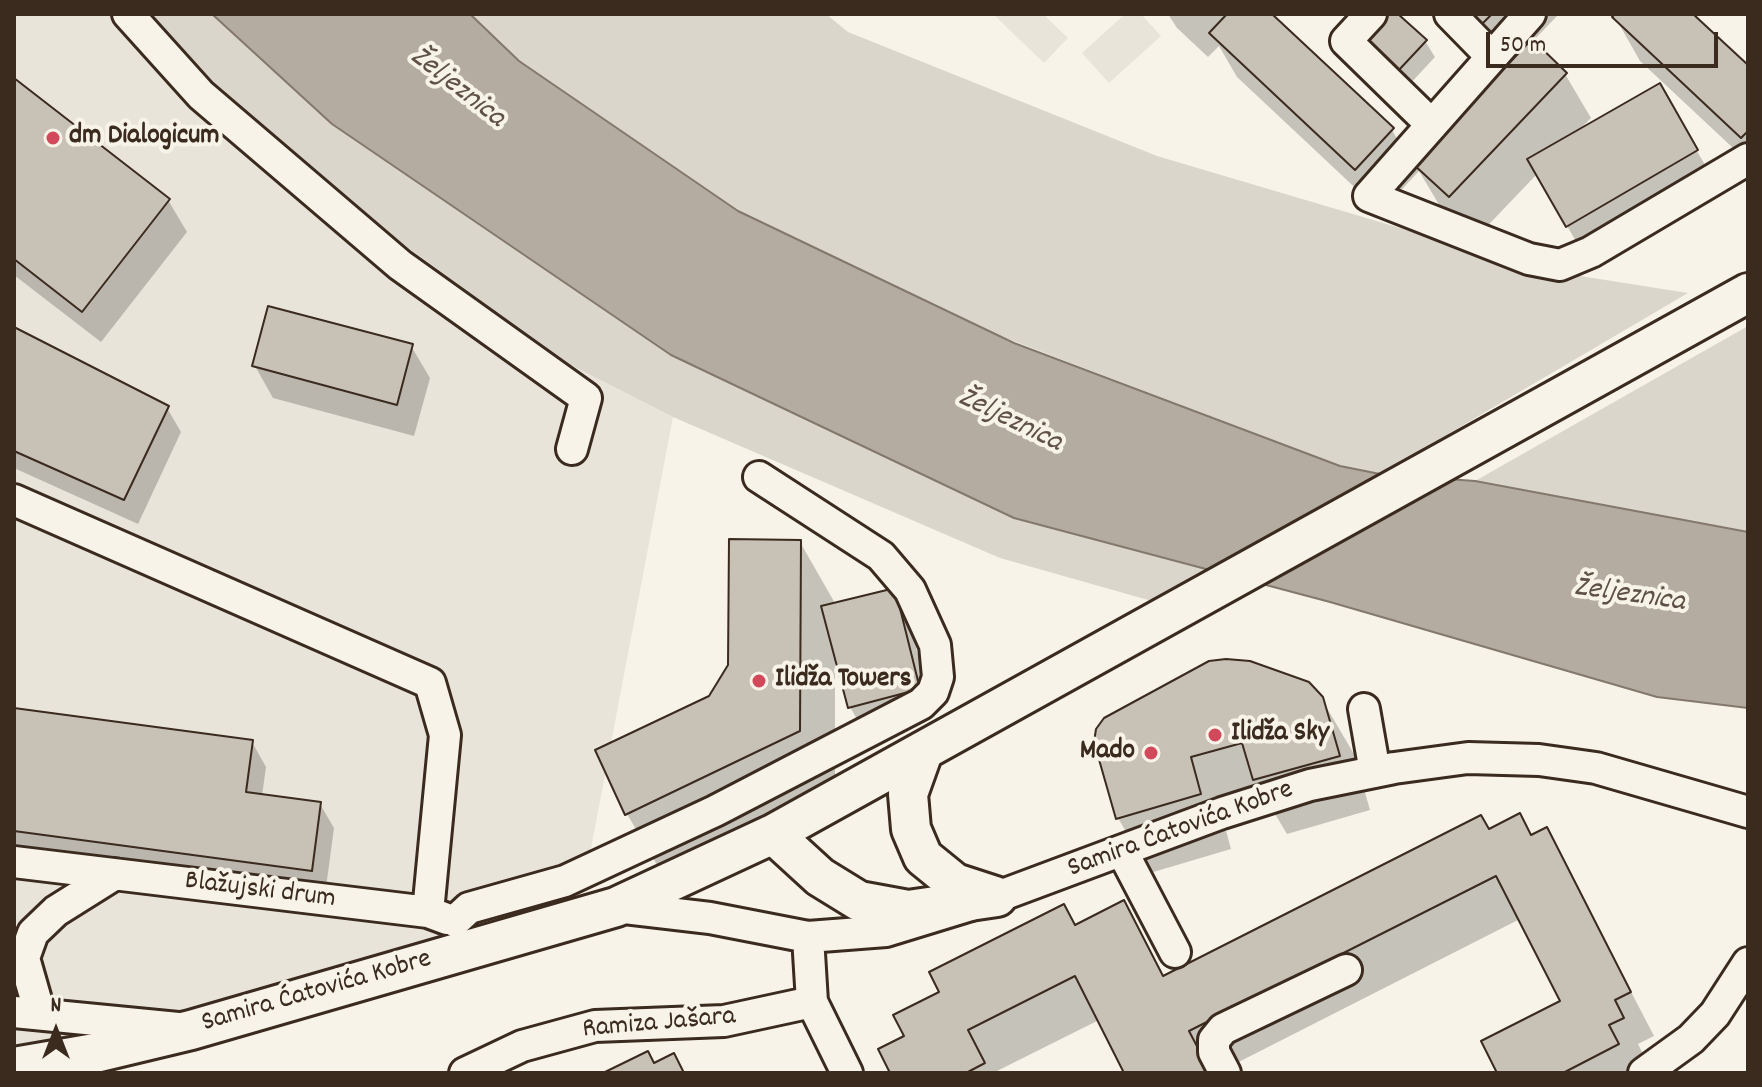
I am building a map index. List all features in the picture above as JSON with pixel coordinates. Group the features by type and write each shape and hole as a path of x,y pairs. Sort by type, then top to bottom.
{"main road":[{"name":"Samira Ćatovića Kobre","path":"14,1067 95,1053 191,1030 616,907 773,834 1748,293"},
{"path":"923,752 908,794 911,829 923,857 955,883 997,897"},
{"path":"773,834 820,877 859,901 908,910 997,897"}],"street":[{"path":"128,14 201,95 400,265 586,398 572,449"},
{"path":"1371,14 1346,41 1432,125"},
{"path":"1450,14 1492,57"},
{"path":"1530,14 1369,196 1544,263 1560,265 1577,259 1748,159"},
{"path":"14,500 430,683 445,735 441,916 565,881 702,817 921,704 933,692 938,677 935,645 910,590 881,556 759,477"},
{"path":"1364,709 1375,772"},
{"name":"Samira Ćatovića Kobre","path":"616,907 710,918 808,937 886,931 997,897 1222,813 1310,785 1468,758 1539,760 1596,768 1748,812"},
{"path":"1122,851 1175,952"},
{"name":"Blažujski drum","path":"14,862 441,916 501,940"},
{"path":"115,874 56,911 33,933 24,958 27,1013 191,1030"},
{"path":"808,937 812,1002 847,1073"},
{"path":"1644,1073 1699,1031 1715,1014 1748,963"},
{"path":"1225,1073 1214,1052 1214,1040 1223,1029 1346,970"},
{"name":"Ramiza Jašara","path":"465,1073 522,1046 595,1026 724,1021 812,1002"}],"shaded area":[{"path":"14,14 128,14 561,360 673,417 585,880 570,921 14,1066"},
{"path":"128,14 212,14 332,124 1241,575 1180,609 1000,558 673,417 561,360 201,95"},
{"path":"470,14 826,14 848,32 1157,156 1542,270 1688,293 1380,474 1340,466 998,335 738,211 519,61"},
{"path":"993,14 1043,14 1068,38 1044,63"},
{"path":"1125,14 1141,14 1161,36 1109,83 1082,53"},
{"path":"1748,326 1748,532 1475,481"}],"water":[{"name":"Željeznica","path":"212,14 470,14 519,61 738,211 1014,343 1340,466 1380,474 1475,481 1748,532 1748,708 1657,697 1330,602 1014,518 671,355 332,124"}],"building":[{"path":"1227,14 1272,14 1394,128 1355,170 1209,33"},
{"path":"1386,14 1398,14 1427,40 1398,71 1362,40"},
{"path":"1468,14 1492,14 1480,26"},
{"path":"1615,14 1693,14 1748,65 1748,131 1741,138 1612,17"},
{"path":"1532,39 1567,73 1449,197 1413,164"},
{"name":"dm Dialogicum","path":"14,78 170,199 82,312 14,259"},
{"path":"1660,83 1698,150 1566,227 1527,159"},
{"path":"268,306 413,344 397,405 252,366"},
{"path":"14,327 169,406 124,500 14,451"},
{"name":"Ilidža Towers","path":"729,539 801,540 800,731 625,815 595,750 709,696 728,665"},
{"path":"895,588 920,689 848,708 821,606"},
{"name":"Ilidža Sky","path":"1209,661 1250,661 1309,682 1323,697 1340,756 1253,780 1242,743 1191,757 1201,794 1116,819 1094,742 1096,729 1104,718"},
{"path":"14,708 253,740 246,792 321,802 312,871 14,831"},
{"path":"1520,813 1531,835 1547,827 1631,992 1615,1000 1624,1018 1609,1025 1619,1044 1563,1073 1497,1073 1481,1041 1560,1001 1496,876 1189,1031 1211,1073 1124,1073 1075,976 968,1030 985,1063 966,1073 890,1073 878,1049 904,1036 893,1015 939,992 929,972 1064,904 1075,925 1124,900 1163,976 1481,815 1489,829"},
{"path":"648,1051 654,1063 674,1053 684,1073 603,1073"}],"place":[{"name":"dm Dialogicum","path":"53,138"},
{"name":"Ilidža Towers","path":"759,681"},
{"name":"Ilidža Sky","path":"1215,735"},
{"name":"Mado","path":"1151,753"}]}
